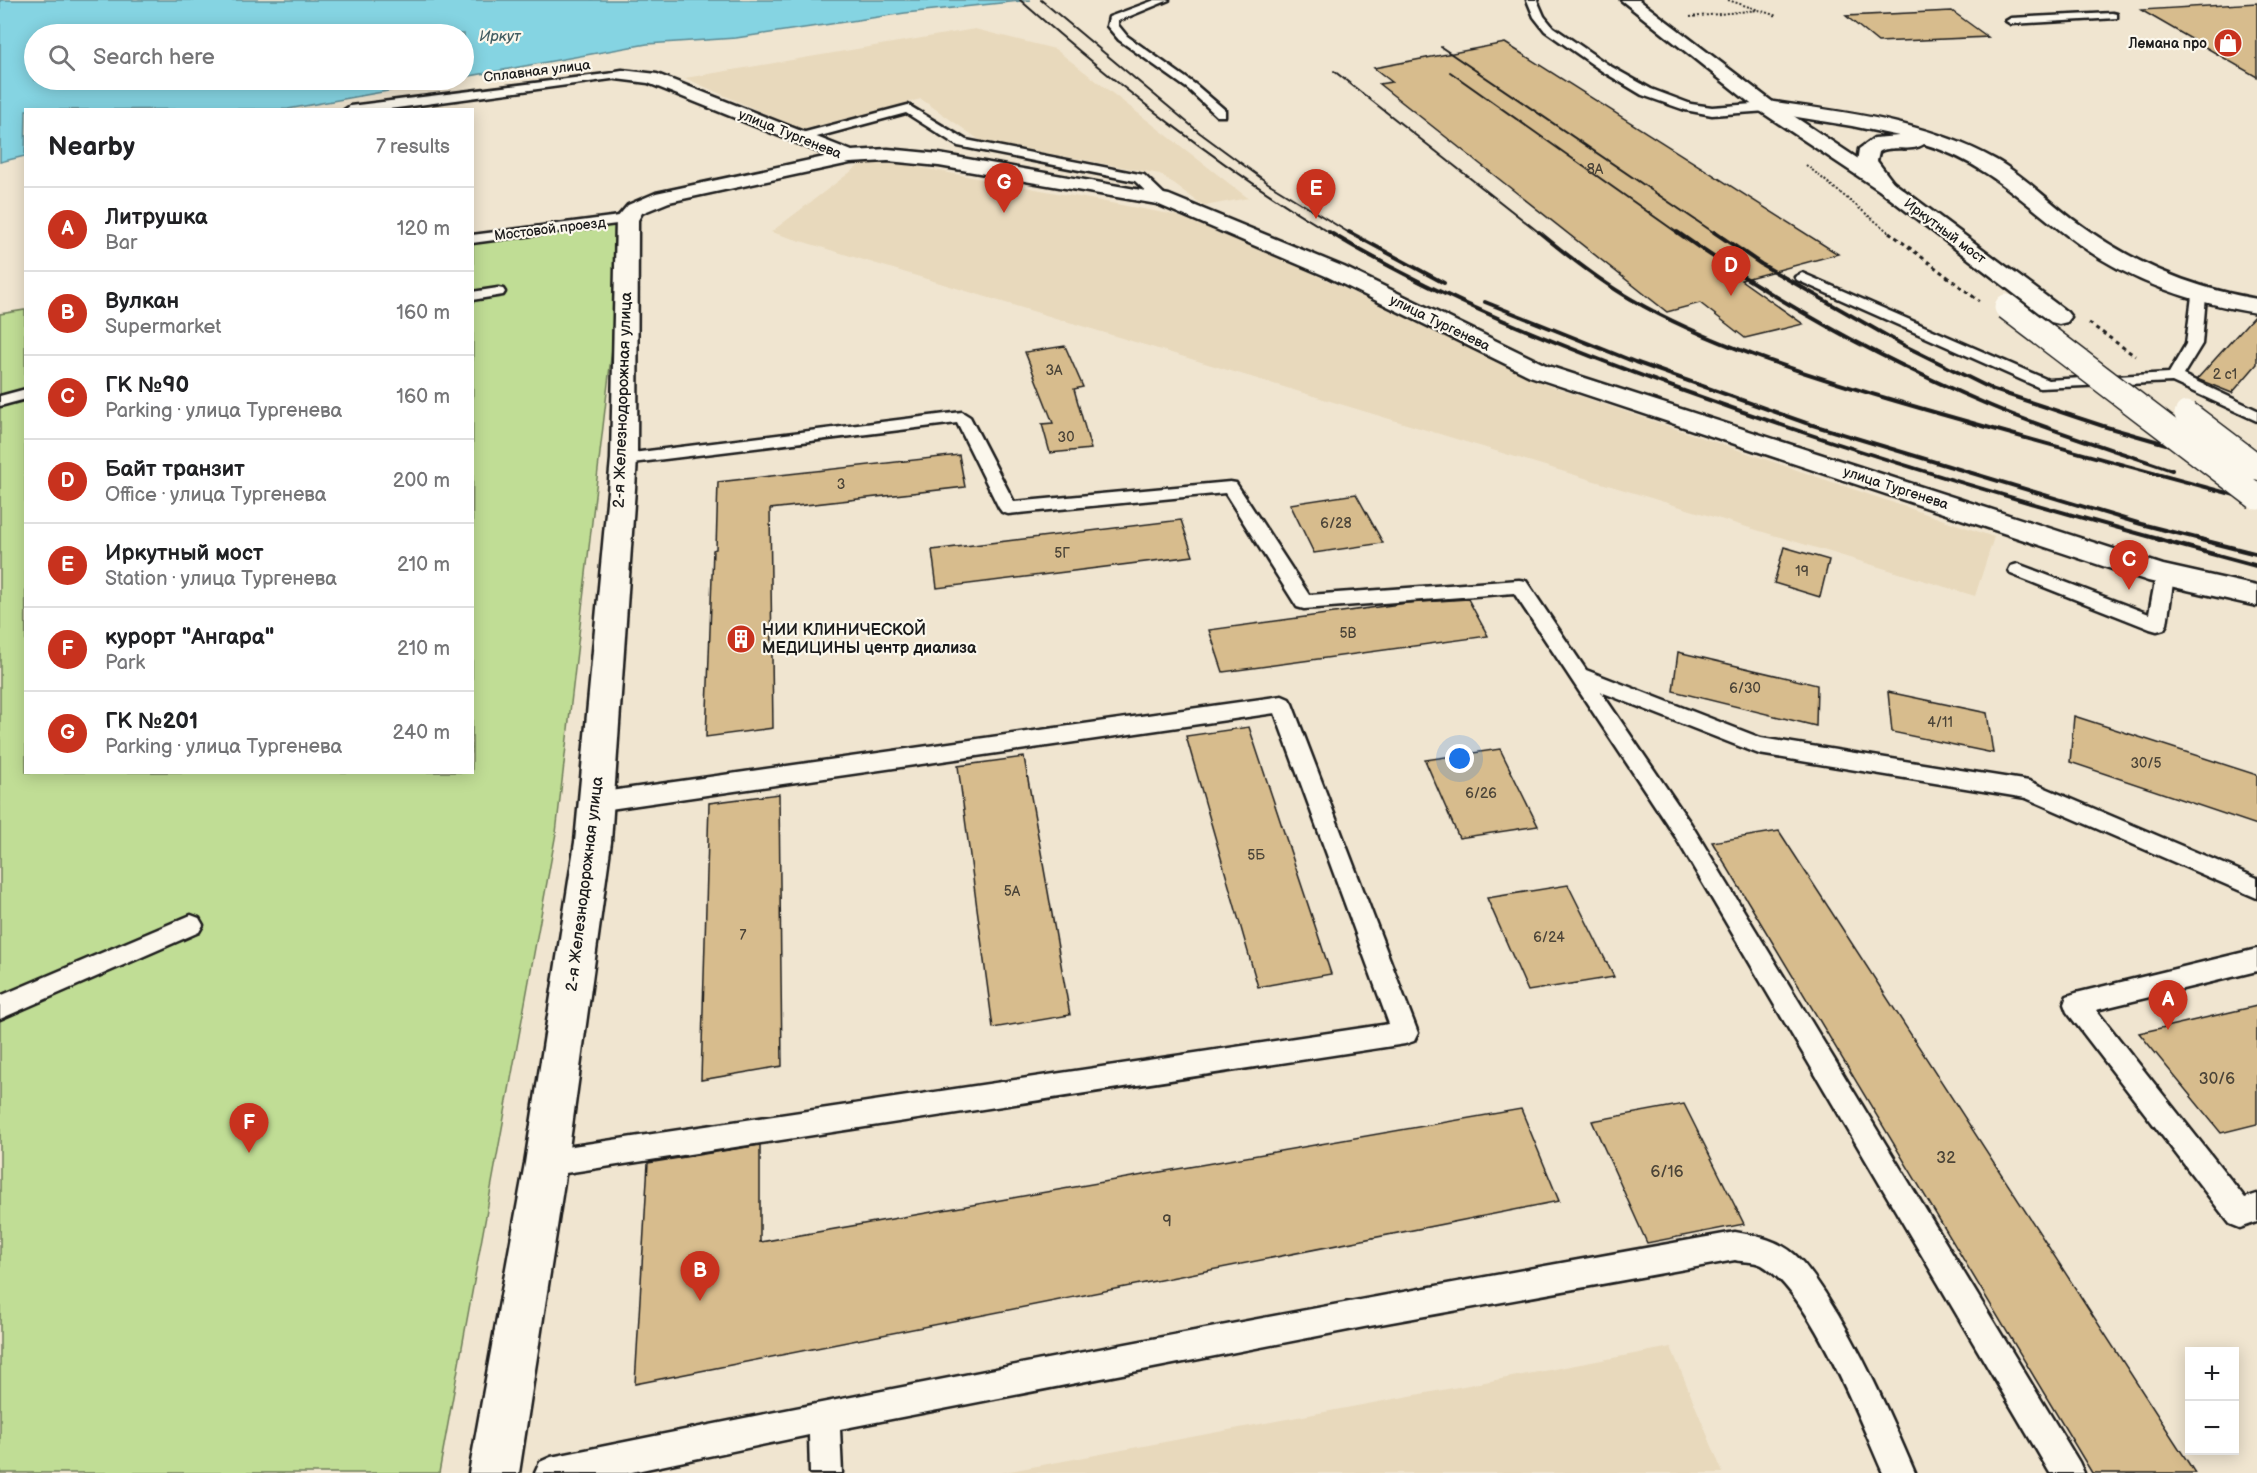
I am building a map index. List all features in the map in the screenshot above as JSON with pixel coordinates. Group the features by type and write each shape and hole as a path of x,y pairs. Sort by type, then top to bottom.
{"street":[{"name":"Иркутный мост","path":"1634,4 1767,107 1886,186 2257,467"},
{"name":"улица Тургенева","path":"621,75 651,78 850,157 888,155 939,160 1162,199 1336,272 1539,371 2165,576 2257,596"},
{"path":"1767,107 1869,124 1934,142 1989,164 2102,251 2155,280 2199,296 2257,306"},
{"path":"1767,107 1859,188 1924,240"},
{"path":"1886,186 1867,162 1869,149 1881,142 1934,142"},
{"path":"627,219 635,209 663,197 850,157"},
{"name":"2-я Железнодорожная улица","path":"494,1473 546,1163 593,842 624,459 627,219"},
{"path":"1998,299 2257,496"}],"lane":[{"path":"1164,0 1113,19 1112,26 1123,38 1191,87 1221,112"},
{"path":"1532,0 1539,17 1549,29 1632,84 1664,101 1690,109 1712,111 1767,107"},
{"path":"2011,21 2113,16"},
{"name":"Сплавная улица","path":"365,108 621,75"},
{"path":"798,138 908,109 962,143 1139,178 1162,199"},
{"name":"Мостовой проезд","path":"474,239 627,219"},
{"path":"1802,277 2046,386 2174,377 2257,416"},
{"path":"474,296 498,292"},
{"path":"2174,377 2194,344 2199,296"},
{"path":"0,401 24,395"},
{"path":"624,459 962,417 1008,508 1230,487 1304,602 1519,586 1683,830 2068,1473"},
{"path":"2018,570 2157,624 2165,576"},
{"path":"1579,675 1760,746 2029,790 2257,888"},
{"path":"546,1163 1405,1033 1282,704 596,802"},
{"path":"0,1008 191,926"},
{"path":"2257,960 2076,1004 2240,1214 2257,1208"},
{"path":"551,1473 824,1417 1364,1312 1735,1246 1767,1252 1795,1273 1830,1328 1899,1473"},
{"path":"824,1417 826,1473"}],"path":[{"path":"1728,0 1778,16"},
{"path":"1684,18 1758,10"}],"shaded area":[{"path":"975,29 1055,49 1248,198 1204,206 1160,174 981,141 921,99 802,130 685,78"},
{"path":"869,158 1175,215 1274,255 1547,385 1994,537 1975,596 771,232"},
{"path":"1671,1347 1723,1473 1000,1473"}],"green space":[{"path":"627,219 556,833 439,1473 0,1473 0,314 24,310 24,774 474,774 474,242"}],"water":[{"name":"Иркут","path":"0,0 1031,0 905,13 736,38 647,44 474,75 474,24 24,24 24,90 393,90 294,108 24,108 24,156 0,162"}],"building":[{"name":"Лемана про","path":"2257,3 2257,77 2141,10"},
{"path":"1952,11 1988,37 1878,42 1846,16"},
{"path":"1505,43 1838,254 1741,280 1803,324 1745,338 1700,303 1667,312 1379,84 1392,82 1374,68"},
{"path":"2257,315 2257,364 2232,393 2197,379"},
{"path":"1065,346 1083,387 1074,389 1091,449 1050,453 1042,424 1053,423 1025,352"},
{"path":"959,455 965,487 770,509 773,728 706,737 718,482"},
{"path":"1356,494 1383,543 1314,553 1290,504"},
{"path":"1181,520 1193,556 937,588 932,550"},
{"path":"1784,547 1829,560 1820,597 1774,583"},
{"path":"1468,599 1488,636 1223,672 1209,630 1407,603"},
{"path":"1678,652 1817,685 1816,726 1673,691"},
{"path":"1888,692 1987,713 1993,753 1892,732"},
{"path":"2074,716 2257,775 2257,825 2070,762"},
{"path":"1249,727 1331,974 1258,987 1186,736"},
{"path":"1500,749 1538,826 1459,838 1425,760"},
{"path":"1024,757 1070,1015 993,1028 958,766"},
{"path":"779,794 782,1066 701,1080 709,803"},
{"path":"1779,831 2195,1473 2092,1473 1712,842"},
{"path":"1568,885 1614,977 1528,991 1487,898"},
{"path":"2257,1006 2257,1124 2221,1133 2139,1033"},
{"path":"1684,1104 1744,1224 1647,1243 1592,1121"},
{"path":"1521,1109 1559,1201 635,1384 648,1163 760,1145 760,1242"}],"railway":[{"path":"1020,0 1171,124 1250,181 1332,234"},
{"path":"1041,0 1200,133 1268,183 1351,234"},
{"path":"1441,47 1716,234"},
{"path":"1334,71 1541,234"},
{"path":"1450,72 1679,234"},
{"path":"1329,232 1457,300 1501,320 1636,373 1860,451 2162,540"},
{"path":"1349,232 1444,283"},
{"path":"1539,232 1619,292 1661,315 1724,344 1823,379 1935,412 2257,501"},
{"path":"1677,232 1752,282 1830,328 1909,369 2013,415 2172,470"},
{"path":"1714,232 1761,264 1903,345 1994,390 2103,426 2257,470"},
{"path":"1485,302 1635,362 1806,423 2141,524 2204,540"},
{"path":"2157,539 2257,566"},
{"path":"2198,539 2257,554"}],"place":[{"name":"Лемана про","path":"2228,43"},
{"name":"ГК №201","path":"1004,213"},
{"name":"Иркутный мост","path":"1316,219"},
{"name":"Байт транзит","path":"1731,296"},
{"name":"ГК №90","path":"2129,590"},
{"name":"НИИ КЛИНИЧЕСКОЙ МЕДИЦИНЫ центр диализа","path":"741,639"},
{"name":"Литрушка","path":"2168,1030"},
{"name":"курорт \"Ангара\"","path":"249,1153"},
{"name":"Вулкан","path":"700,1301"}]}
